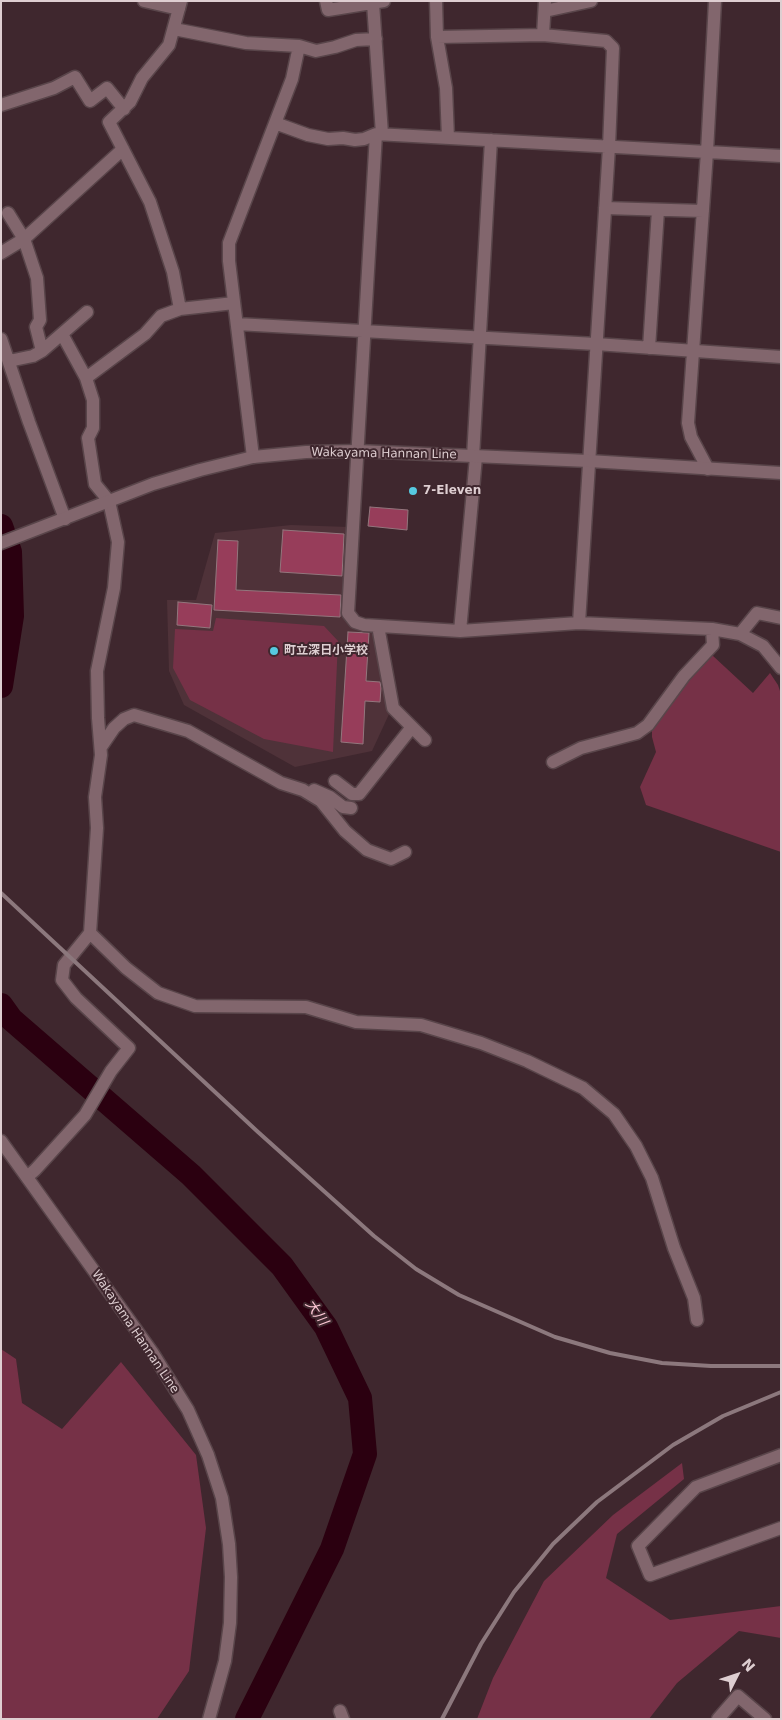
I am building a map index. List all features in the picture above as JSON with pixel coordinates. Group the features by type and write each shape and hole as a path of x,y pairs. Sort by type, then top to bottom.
{"street":[{"path":"144,1 180,5 174,29 169,45 142,78 130,102 109,122 150,202 173,272 180,309"},
{"path":"326,1 328,10 378,2 376,39 379,134 364,330 348,613 355,622 364,625 460,631 579,623 712,629 740,634 763,646 781,668"},
{"path":"436,1 437,37 446,88 448,138"},
{"path":"543,35 545,6 591,1"},
{"path":"708,469 691,436 688,423 707,152 715,1"},
{"path":"174,29 246,43 299,46 316,51 356,40 376,39"},
{"path":"437,37 543,35 606,41 613,48 609,147 579,623"},
{"path":"253,458 229,261 229,243 292,79 299,46"},
{"path":"1,105 54,88 75,77 90,101 107,88 124,109"},
{"path":"275,123 308,135 328,139 343,138 354,140 379,134 781,156"},
{"path":"460,631 474,457 492,140"},
{"path":"1,253 24,239 123,149"},
{"path":"605,208 703,211"},
{"path":"649,348 658,210"},
{"path":"8,213 24,239 37,278 40,320 36,327 42,351"},
{"path":"86,378 145,334 161,316 180,309 234,303"},
{"path":"9,361 33,356 42,351 87,312"},
{"path":"237,324 596,344 781,357"},
{"path":"27,1177 85,1115 112,1071 129,1048 76,998 62,980 64,965 90,933 98,828 95,797 101,755 97,671 114,588 118,542 109,501 95,484 88,438 93,428 93,400 86,378 62,334"},
{"path":"1,339 65,519"},
{"name":"Wakayama Hannan Line","path":"1,543 153,484 200,470 253,458 306,452 358,451 781,473"},
{"path":"740,634 757,613 781,618"},
{"path":"378,626 393,708 425,740"},
{"path":"553,762 581,748 636,733 648,725 684,676 713,645 712,629"},
{"path":"100,747 124,718 134,715 188,731 287,785 303,790 321,801 345,831 367,850 391,859 405,852"},
{"path":"335,781 352,794 359,794 412,728"},
{"path":"287,785 311,788 343,807 351,808"},
{"path":"90,933 126,968 158,993 195,1006 306,1007 356,1022 421,1025 481,1043 527,1061 583,1088 614,1114 636,1146 652,1178 674,1248 694,1298 697,1320"},
{"name":"Wakayama Hannan Line","path":"1,1141 152,1352 188,1410 208,1455 222,1498 229,1544 231,1577 230,1623 225,1661 209,1719"},
{"path":"781,1455 696,1488 638,1546 650,1575 781,1528"},
{"path":"718,1719 738,1696 764,1719"}],"shaded area":[{"name":"町立深日小学校","path":"291,525 349,527 343,616 377,631 390,712 372,751 295,767 184,705 169,671 167,600 196,600 215,533"},
{"path":"216,618 324,626 338,641 333,752 264,739 190,700 173,668 175,629 213,631"},
{"path":"712,655 753,693 770,673 778,685 781,694 781,852 646,805 640,787 656,752 652,728 681,687"},
{"path":"1,1349 16,1359 22,1403 62,1429 121,1362 196,1455 206,1528 189,1671 157,1719 1,1719"},
{"path":"682,1463 684,1479 617,1534 606,1578 670,1620 781,1606 781,1638 739,1631 677,1683 649,1719 477,1719 493,1678 544,1581 613,1515"}],"building":[{"path":"370,507 408,510 407,530 368,526"},
{"path":"283,530 344,534 342,576 280,572"},
{"path":"218,540 238,541 236,590 341,595 340,617 214,610"},
{"path":"178,602 212,605 210,628 177,625"},
{"path":"348,632 369,633 366,681 380,682 381,688 380,702 365,701 363,744 341,742"}],"waterway":[{"name":"大川","path":"1,526 10,552 12,616 1,686"},
{"name":"大川","path":"1,1005 11,1019 191,1175 282,1266 326,1327 360,1398 365,1454 332,1549 247,1719"}],"railway":[{"path":"1,893 258,1132 374,1236 416,1269 459,1295 555,1337 610,1353 662,1363 711,1366 781,1366"},
{"path":"442,1719 481,1644 514,1592 553,1544 597,1502 673,1445 723,1416 781,1392"}],"place":[{"name":"7-Eleven","path":"413,491"},
{"name":"町立深日小学校","path":"274,651"}]}
